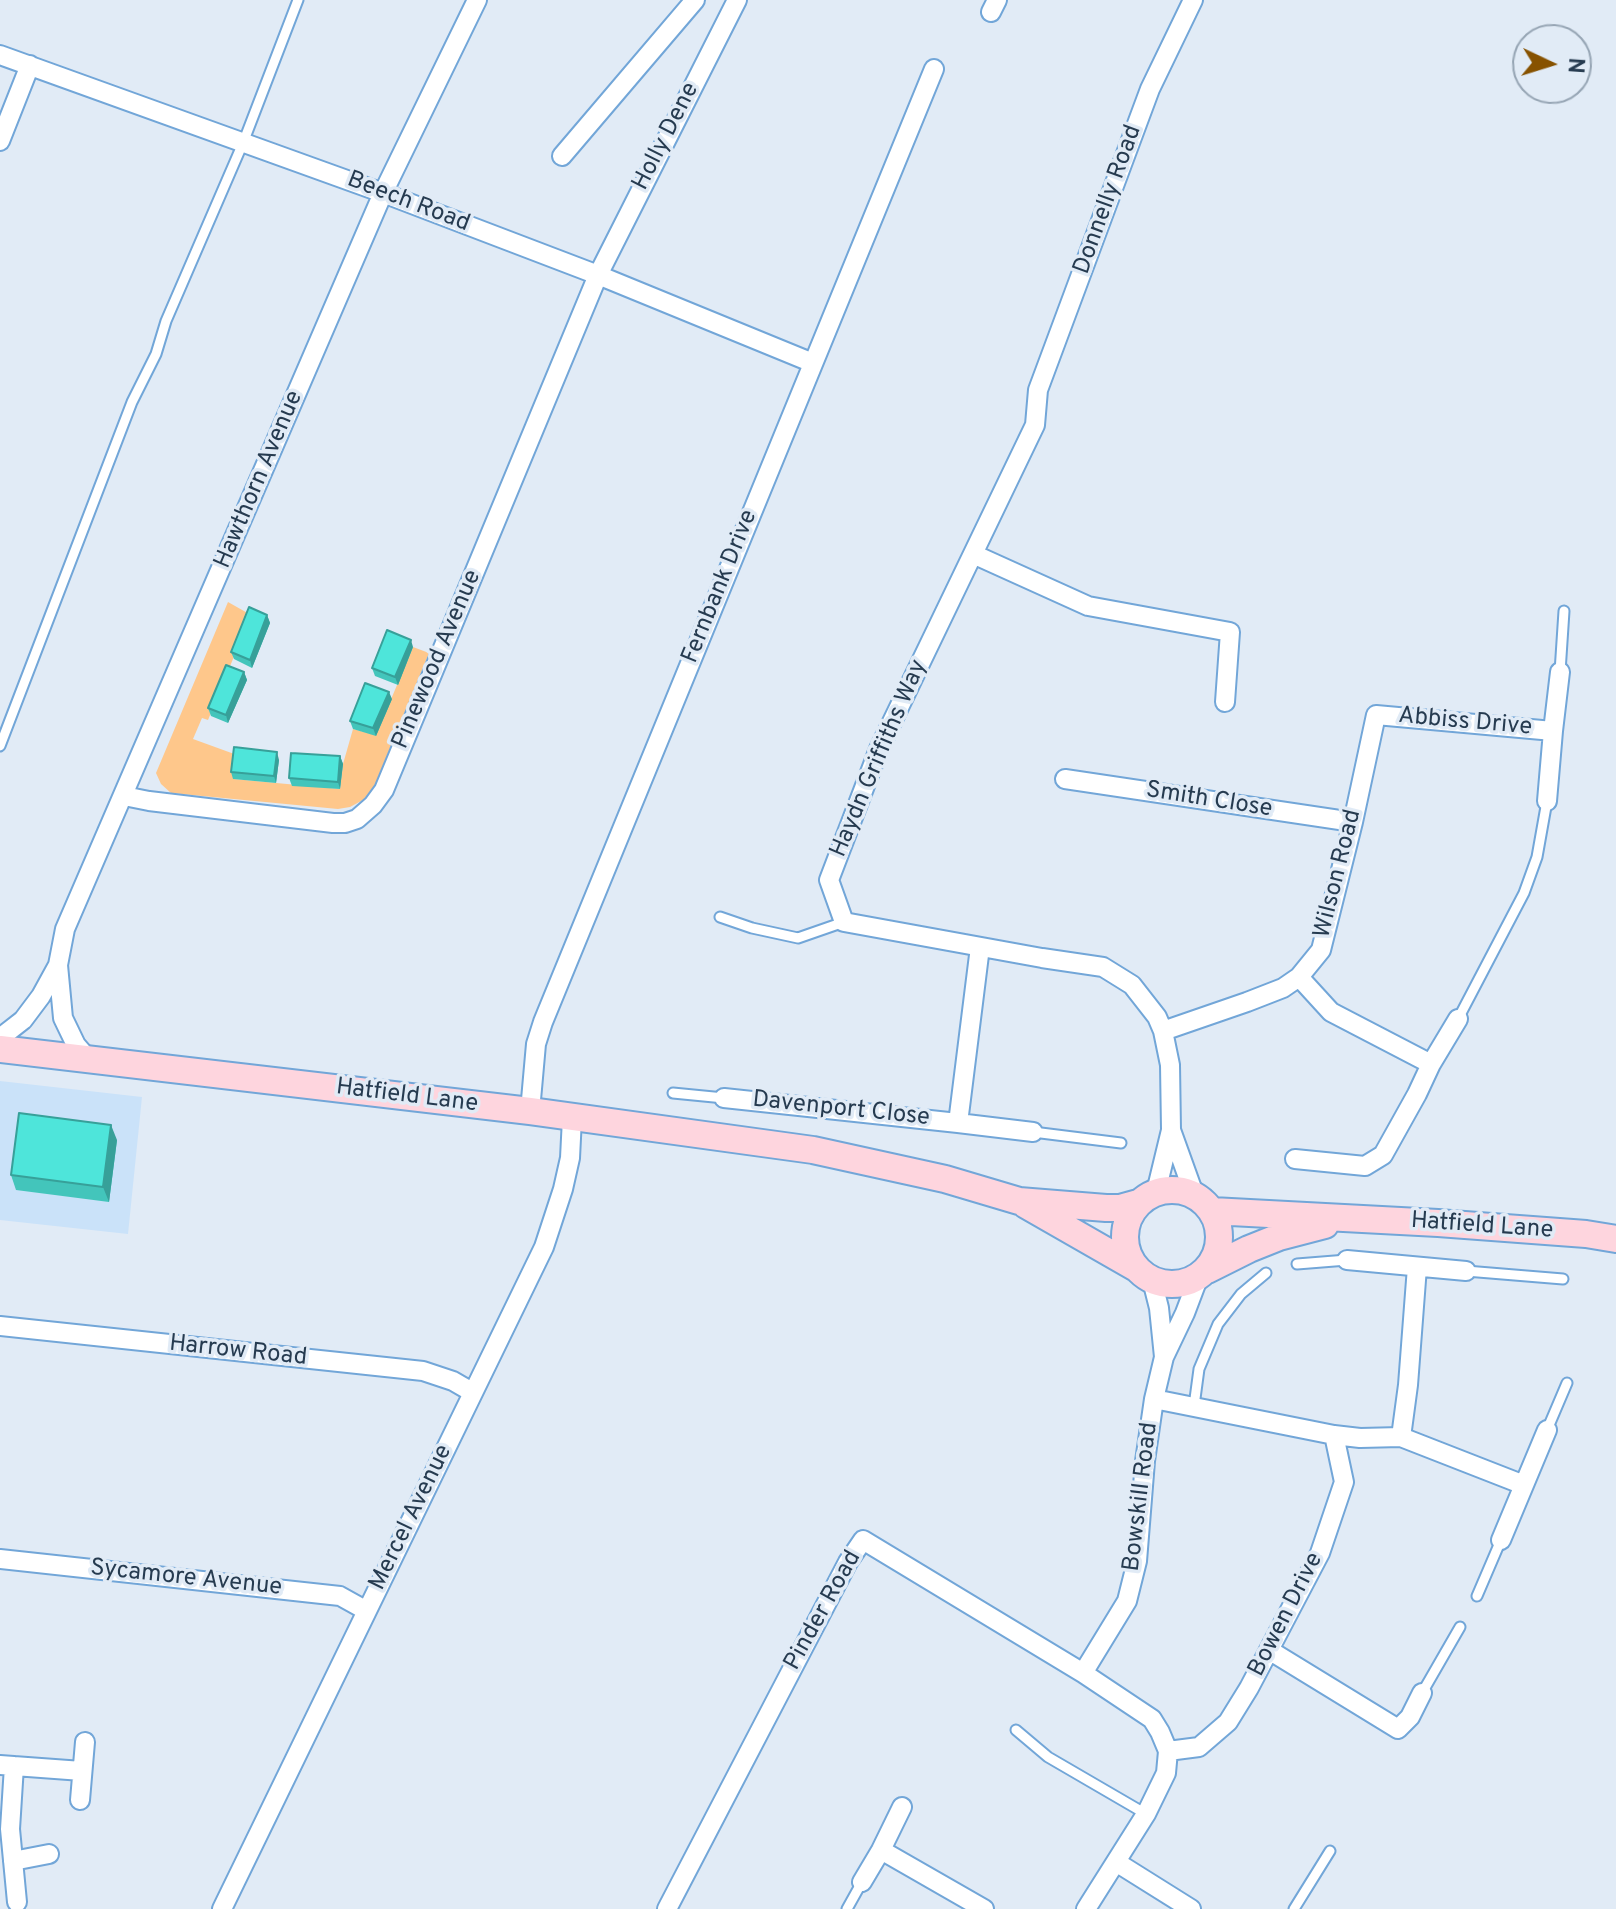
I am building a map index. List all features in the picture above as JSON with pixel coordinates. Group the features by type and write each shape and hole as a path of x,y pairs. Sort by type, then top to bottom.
{"street":[{"name":"Hawthorn Avenue","path":"89,1060 76,1045 63,1018 58,965 65,929 383,193 477,0"},
{"path":"562,156 695,0"},
{"name":"Holly Dene","path":"598,275 737,0"},
{"name":"Donnelly Road","path":"1037,404 1038,390 1150,89 1193,0"},
{"name":"Beech Road","path":"0,55 383,193 598,275 813,363"},
{"path":"0,141 30,65"},
{"name":"Fernbank Drive","path":"530,1111 536,1044 543,1022 934,69"},
{"name":"Pinewood Avenue","path":"124,796 333,823 357,819 373,805 384,790 598,275"},
{"name":"Haydn Griffiths Way","path":"844,922 829,880 879,749 1035,425 1037,404"},
{"path":"973,554 1088,606 1230,632 1225,702"},
{"name":"Abbiss Drive","path":"1547,801 1560,672"},
{"name":"Abbiss Drive","path":"1376,715 1553,731"},
{"name":"Wilson Road","path":"1163,1031 1283,988 1299,977 1321,950 1376,715"},
{"name":"Smith Close","path":"1065,779 1353,822"},
{"path":"844,922 1103,967 1132,985 1157,1017 1170,1065 1171,1130 1147,1198 1128,1218 1124,1235 1127,1253 1144,1274"},
{"name":"Davenport Close","path":"958,1123 980,947"},
{"name":"Hawthorn Avenue","path":"0,1038 23,1020 58,965"},
{"path":"1299,977 1331,1012 1431,1064"},
{"path":"1295,1159 1365,1166 1383,1155 1458,1019"},
{"name":"Hatfield Lane","path":"0,1049 530,1111 813,1150 945,1179 1019,1201"},
{"name":"Davenport Close","path":"724,1098 1033,1132"},
{"name":"Mercel Avenue","path":"222,1909 544,1247 570,1158 572,1118"},
{"path":"1019,1201 1144,1274 1168,1284 1185,1283 1203,1273 1215,1256 1219,1241 1218,1225 1203,1202 1171,1130"},
{"path":"1019,1201 1120,1208 1168,1189 1182,1190 1203,1202"},
{"name":"Hatfield Lane","path":"1203,1202 1348,1219 1453,1224 1616,1239"},
{"name":"Hatfield Lane","path":"1203,1273 1279,1237 1348,1219"},
{"path":"1347,1260 1466,1271"},
{"path":"1401,1437 1417,1267"},
{"name":"Bowskill Road","path":"1083,1673 1127,1601 1137,1561 1145,1461 1154,1399 1164,1357 1203,1273"},
{"name":"Bowskill Road","path":"1144,1274 1159,1308 1164,1357"},
{"name":"Harrow Road","path":"0,1326 423,1371 453,1381 472,1392"},
{"path":"1154,1399 1334,1435 1401,1437 1524,1485"},
{"path":"1501,1540 1547,1430"},
{"name":"Bowen Drive","path":"1168,1751 1199,1747 1228,1722 1320,1553 1344,1482 1334,1435"},
{"name":"Pinder Road","path":"667,1909 848,1562 863,1540 1083,1673"},
{"name":"Sycamore Avenue","path":"0,1559 340,1596 367,1611"},
{"path":"1269,1650 1398,1729 1410,1717 1422,1693"},
{"path":"1083,1673 1152,1719 1168,1751 1166,1773 1146,1814 1086,1909"},
{"path":"80,1800 85,1742"},
{"path":"17,1902 7,1765 82,1771"},
{"path":"862,1882 902,1807"},
{"path":"881,1850 984,1909"},
{"path":"13,1861 49,1854"},
{"path":"1116,1862 1191,1909"}],"lane":[{"path":"0,746 132,402 156,354 172,306 243,143 298,0"},
{"path":"1560,672 1564,611"},
{"path":"1458,1019 1524,893 1537,857 1547,801"},
{"path":"720,917 798,938 844,922"},
{"path":"673,1093 724,1098"},
{"path":"1033,1132 1121,1143"},
{"path":"1297,1264 1347,1260"},
{"path":"1466,1271 1563,1279"},
{"path":"1194,1406 1199,1369 1218,1324 1241,1294 1266,1273"},
{"path":"1547,1430 1567,1383"},
{"path":"1477,1596 1501,1540"},
{"path":"1422,1693 1460,1627"},
{"path":"1016,1730 1048,1757 1146,1814"},
{"path":"1294,1909 1330,1851"},
{"path":"847,1909 862,1882"}],"shaded area":[{"path":"228,602 251,615 208,720 202,718 193,739 237,755 234,779 340,789 353,729 376,735 413,647 429,653 374,787 363,800 338,809 171,793 161,784 156,773"},
{"path":"0,1081 142,1097 128,1234 0,1220"}],"building":[{"path":"249,607 267,615 250,660 231,652"},
{"path":"387,630 411,640 395,677 372,668"},
{"path":"226,665 244,672 226,715 208,708"},
{"path":"365,683 389,692 373,728 350,721"},
{"path":"234,747 277,752 274,776 231,772"},
{"path":"291,753 340,756 338,782 289,778"},
{"path":"19,1113 111,1125 103,1187 11,1175"}]}
